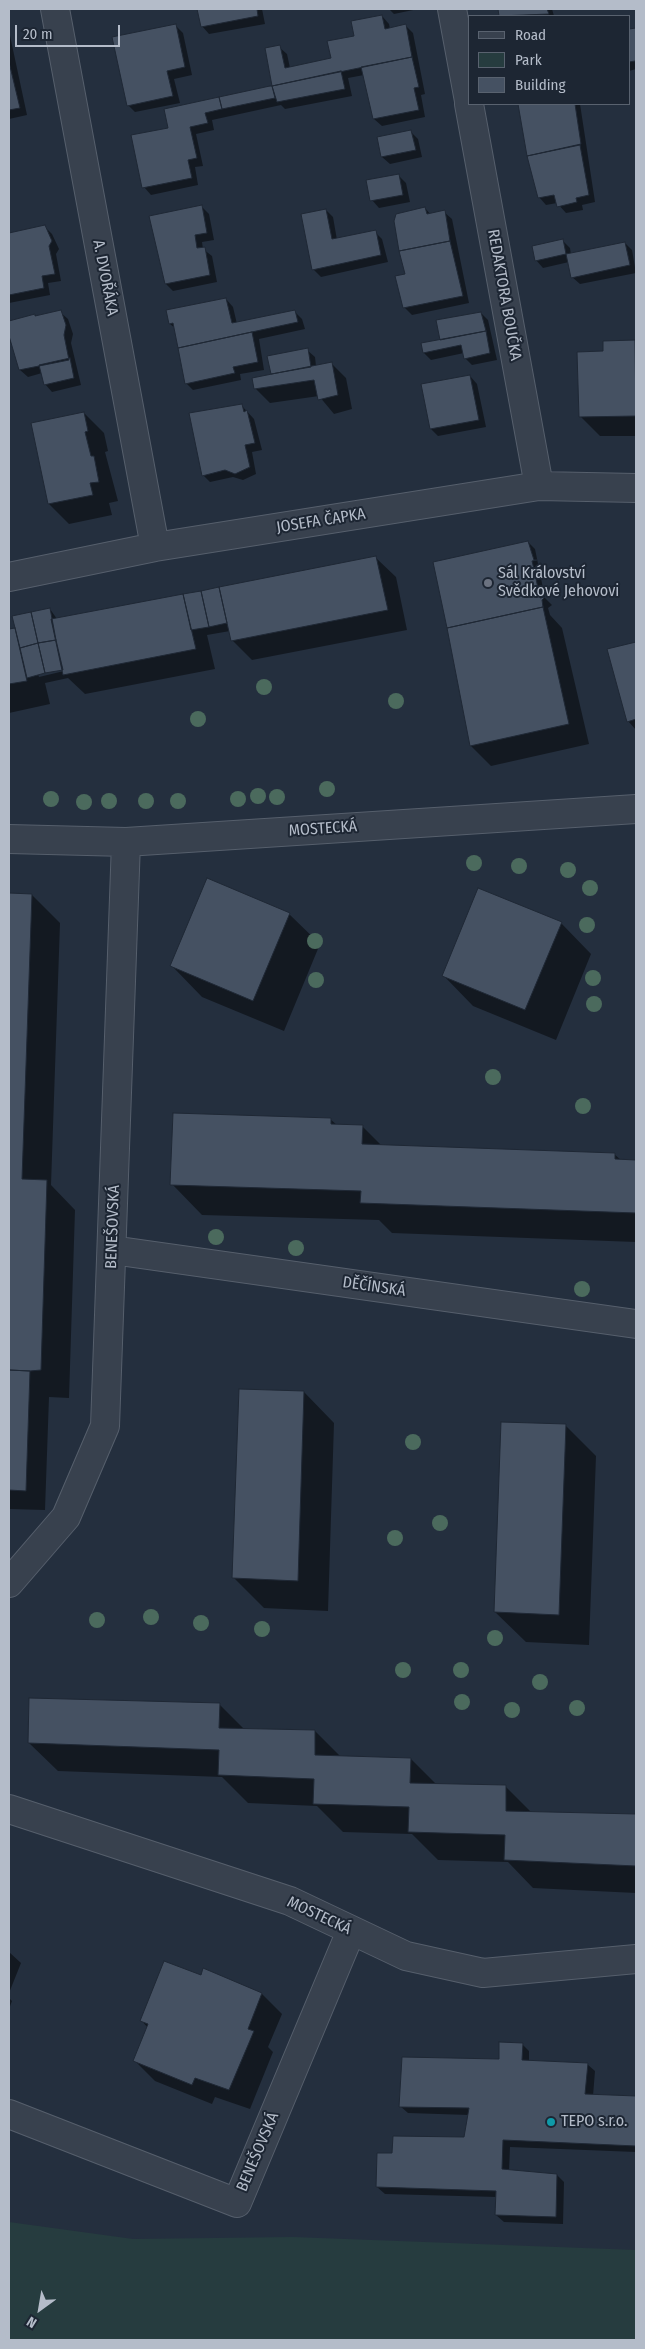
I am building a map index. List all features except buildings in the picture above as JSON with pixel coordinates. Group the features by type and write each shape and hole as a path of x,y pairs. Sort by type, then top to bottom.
{"street":[{"name":"A. DVOŘÁKA","path":"54,9 155,547"},
{"name":"REDAKTORA BOUČKA","path":"452,9 468,97"},
{"name":"REDAKTORA BOUČKA","path":"470,105 539,486"},
{"name":"JOSEFA ČAPKA","path":"9,577 155,547 539,486 636,488"},
{"name":"MOSTECKÁ","path":"9,839 126,842 636,809"},
{"name":"BENEŠOVSKÁ","path":"9,1583 66,1517 106,1426 126,842"},
{"name":"DĚČÍNSKÁ","path":"112,1250 636,1324"},
{"name":"MOSTECKÁ","path":"9,1809 290,1901 406,1956 483,1973 636,1959"},
{"name":"BENEŠOVSKÁ","path":"9,2114 237,2203 352,1931"}],"green space":[{"path":"9,2222 133,2239 293,2237 636,2250 636,2340 9,2340"}],"place":[{"name":"Sál Království Svědkové Jehovovi","path":"488,583"},
{"name":"TEPO s.r.o.","path":"551,2122"}]}
